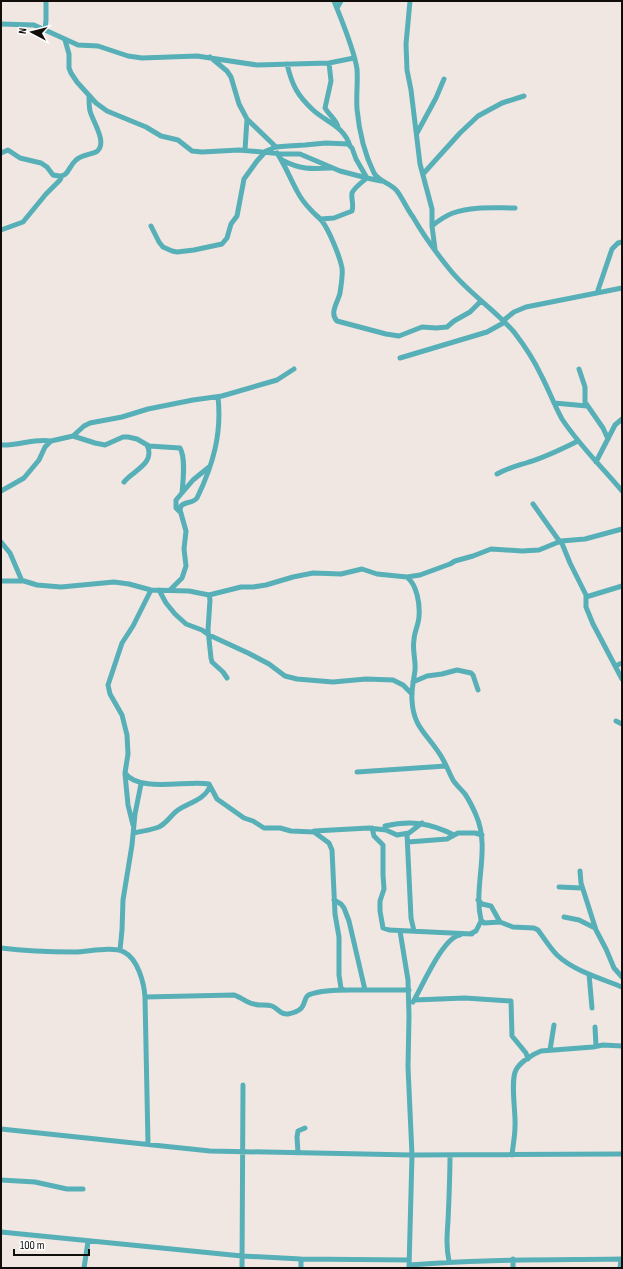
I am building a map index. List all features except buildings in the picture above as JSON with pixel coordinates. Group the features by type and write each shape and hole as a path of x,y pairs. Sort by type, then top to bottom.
{"street":[{"path":"45,30 46,1"},
{"path":"334,1 352,47 357,68 357,108 360,131 375,174 398,193 436,252 469,291 504,321 531,356 561,417 578,441 622,490"},
{"path":"337,8 341,1"},
{"path":"410,1 407,32 407,70 411,90 420,164 432,210 432,226 436,252"},
{"path":"1,24 30,24 78,45 98,46 128,56 142,58 197,56 241,64 257,65 329,63 354,58"},
{"path":"65,40 69,68 77,82 89,96 107,111 146,127 161,136 178,140 192,151 245,150 300,154 333,168 382,181"},
{"path":"209,57 227,71 231,77 239,104 247,119 276,147"},
{"path":"329,63 331,81 327,92 325,108 330,116 337,122 339,128"},
{"path":"287,64 290,80 298,94 313,110 339,128 346,137 367,178"},
{"path":"416,134 436,98 444,79"},
{"path":"1,230 23,222 62,176 66,174 75,161 98,149 100,138 90,112 89,96"},
{"path":"423,174 460,133 478,116 502,103 524,96"},
{"path":"245,150 247,119"},
{"path":"151,226 163,247 172,251 177,252 194,250 222,244 227,238 231,224 237,216 244,179 257,160 266,151 276,147 326,143 350,146"},
{"path":"1,153 8,150 20,158 41,163 47,167 53,176 62,176"},
{"path":"276,153 281,159 297,191 328,229 342,269 340,292 334,309 336,321 392,336 398,336 422,327 447,327 454,320 470,312 481,301"},
{"path":"281,159 292,166 300,168 333,168"},
{"path":"321,220 338,217 352,211 353,191 367,178"},
{"path":"432,226 444,217 459,211 475,208 515,208"},
{"path":"597,293 612,249 618,243 622,242"},
{"path":"400,358 487,332 504,321 514,312 526,307 622,288"},
{"path":"1,445 38,440 51,441 73,436 90,422 122,417 148,409 193,400 218,397 277,380 294,369"},
{"path":"579,369 584,382 584,397 587,406 603,428 608,439"},
{"path":"170,590 182,578 186,566 184,549 186,531 180,510 181,506 184,503 193,502 197,498 216,449 219,431 218,397"},
{"path":"554,402 587,406"},
{"path":"596,462 615,425 622,419"},
{"path":"73,436 105,445 123,437 128,437 137,439 156,448 180,448 182,451 183,466 182,493"},
{"path":"1,491 24,478 38,460 45,447 51,441"},
{"path":"497,474 510,467 528,463 561,450 578,441"},
{"path":"124,482 140,469 147,458 149,452 147,445"},
{"path":"182,514 176,508 175,503 193,480 210,467"},
{"path":"533,504 561,542 586,597 586,607 593,624 622,679"},
{"path":"1,580 22,581 37,585 61,587 114,582 129,584 150,590 189,591 209,595 241,587 253,587 313,573 341,574 364,570 377,574 407,577 420,575 450,564 454,561 491,549 539,550 561,542 585,539 622,529"},
{"path":"1,542 10,553 22,581"},
{"path":"407,577 413,583 417,596 419,613 414,640 415,664 412,694 413,708 418,726 439,753 454,781 466,796 477,817 482,835 478,900 481,921 476,931 472,934 456,935 450,941 435,961 409,1010"},
{"path":"586,597 622,586"},
{"path":"134,830 128,805 125,774 128,754 127,735 122,715 110,694 108,685 122,643 133,626 150,590"},
{"path":"159,590 166,603 186,624 202,630 209,635 248,653 268,664 285,676 297,679 333,682 366,679 392,680 403,685 412,694"},
{"path":"209,595 209,635 212,662 221,669 227,678"},
{"path":"615,666 622,663"},
{"path":"413,682 427,676 461,670 473,675 478,690"},
{"path":"616,721 622,724"},
{"path":"357,772 446,766"},
{"path":"125,774 142,784 209,784 217,799 222,803 244,818 253,821 262,828 268,829 280,828 291,831 311,831 372,828 386,830 393,834 407,834 422,823"},
{"path":"120,950 123,900 142,784"},
{"path":"134,830 153,829 164,824 177,811 193,803 207,791 210,786"},
{"path":"384,826 415,822 438,827 454,835"},
{"path":"372,828 374,836 383,845 384,889 380,901 381,925 385,929 400,931 472,934"},
{"path":"311,831 318,834 331,846 334,874 334,900 339,937 339,975 342,988 344,990"},
{"path":"408,842 447,839 454,835 463,833 475,833 482,835"},
{"path":"407,834 411,918 414,931"},
{"path":"580,870 582,888 595,928 614,968 622,977"},
{"path":"559,887 582,888"},
{"path":"334,900 341,904 344,908 349,921 365,990"},
{"path":"478,900 482,904 491,906 500,922"},
{"path":"564,917 580,920 595,928"},
{"path":"481,921 485,923 500,922 512,927 534,928 538,930 556,954 562,959 589,974 622,987"},
{"path":"400,931 409,990 408,1067 412,1155 409,1264"},
{"path":"1,948 53,952 120,950 125,952 137,967 143,980 145,997 148,1144"},
{"path":"589,974 592,1008"},
{"path":"145,997 234,995 241,997 251,1004 271,1006 279,1012 287,1014 298,1012 302,1008 306,996 311,994 344,990 409,990"},
{"path":"414,1000 465,998 511,1001 512,1036 526,1053 528,1059"},
{"path":"550,1050 554,1025"},
{"path":"595,1027 596,1046"},
{"path":"512,1154 515,1125 514,1074 518,1067 537,1052 596,1046 622,1046"},
{"path":"242,1268 244,1152 243,1085"},
{"path":"298,1153 297,1134 298,1131 305,1128"},
{"path":"1,1129 210,1151 412,1155 622,1154"},
{"path":"449,1261 446,1248 446,1232 450,1179 450,1155"},
{"path":"1,1180 35,1182 67,1189 83,1189"},
{"path":"1,1232 88,1242 242,1256 409,1264 449,1261 621,1260 620,1268"},
{"path":"84,1268 88,1242"},
{"path":"301,1259 301,1268"},
{"path":"513,1260 513,1268"}]}
